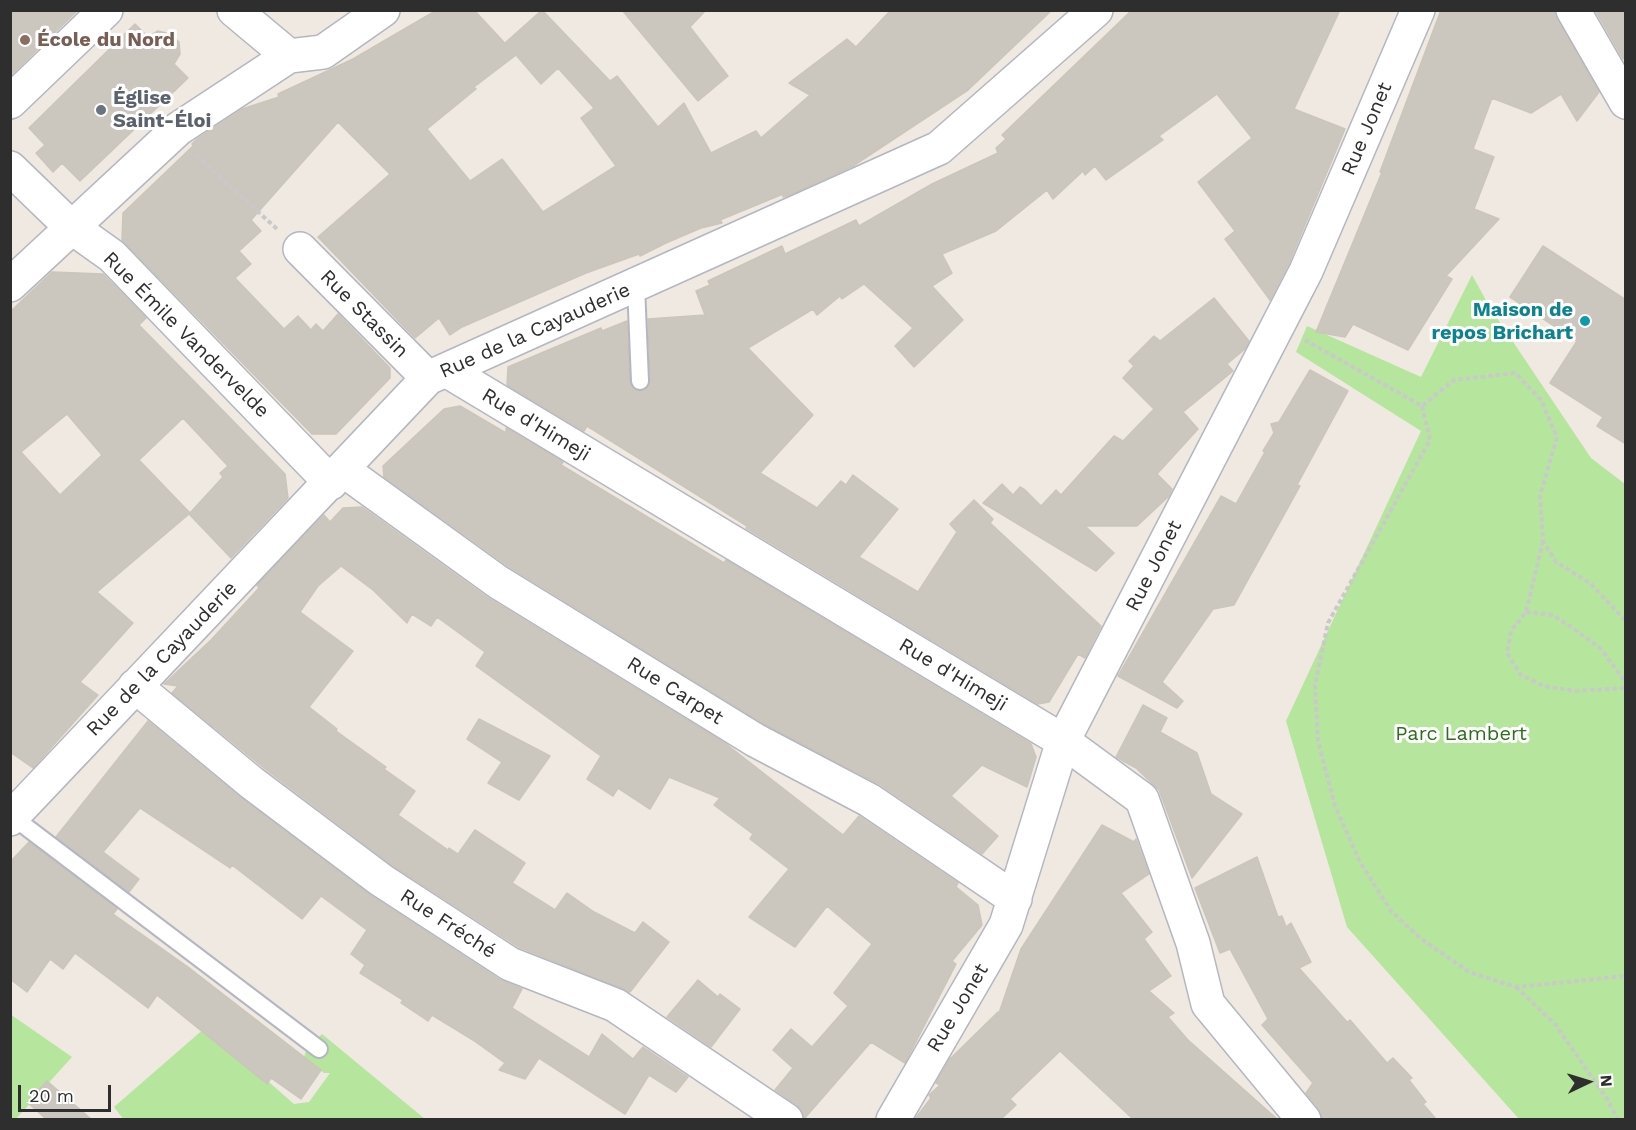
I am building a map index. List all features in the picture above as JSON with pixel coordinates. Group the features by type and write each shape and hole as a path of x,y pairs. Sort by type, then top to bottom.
{"street":[{"path":"10,102 106,10"},
{"path":"234,10 289,56"},
{"path":"10,285 70,226 178,129 289,56 323,52 383,10"},
{"name":"Rue Jonet","path":"893,1119 966,998 1006,926 1063,741 1306,271 1418,10"},
{"path":"1573,10 1626,102"},
{"name":"Rue de la Cayauderie","path":"16,806 437,374 939,148 1095,11"},
{"name":"Rue Émile Vandervelde","path":"10,168 70,226 112,256 337,477"},
{"name":"Rue Stassin","path":"300,249 437,374"},
{"name":"Rue d'Himeji","path":"437,374 1063,741 1142,799 1193,943 1208,1004 1304,1119"},
{"name":"Rue Carpet","path":"337,477 498,582 755,740 869,801 1015,899"},
{"name":"Rue Fréché","path":"135,686 252,783 381,880 510,964 615,1005 786,1119"}],"lane":[{"path":"636,286 640,381"},
{"path":"16,806 319,1049"}],"path":[{"path":"178,129 202,162 300,249"},
{"path":"1278,325 1422,406 1430,440 1328,623 1315,685 1318,741 1335,806 1360,862 1390,911 1420,938 1469,972 1515,987 1626,976"},
{"path":"1422,406 1454,380 1515,373 1541,400 1557,437 1540,495 1543,541 1526,612 1511,631 1507,653 1521,675 1544,686 1575,691 1626,686 1601,649 1574,629 1553,615 1526,612"},
{"path":"1543,541 1556,562 1590,583 1626,621"},
{"path":"1515,987 1555,1024 1607,1099 1618,1119"}],"green space":[{"name":"Parc Lambert","path":"1472,275 1491,309 1591,458 1625,484 1625,1119 1519,1119 1347,927 1286,721 1421,431 1296,352 1307,326 1421,377"},
{"path":"10,1014 72,1057 15,1120 10,1119"},
{"path":"206,1027 294,1104 309,1102 330,1073 324,1073 304,1057 306,1051 322,1034 425,1119 124,1120 114,1107"}],"building":[{"name":"École du Nord","path":"10,10 78,10 10,76"},
{"path":"437,10 474,10 514,53 505,43 542,10 610,81 617,76 658,127 684,103 711,153 756,131 761,138 810,95 789,83 847,39 856,47 891,10 1052,10 968,90 853,166 790,195 783,197 783,194 720,220 722,223 701,228 640,256 639,254 586,273 462,327 450,335 439,318 415,338 318,237 390,174 338,122 251,220 261,231 239,251 251,264 235,278 284,329 298,316 311,330 316,324 323,331 338,314 390,368 390,378 336,434 312,434 122,240 123,213 193,146 192,144 197,139 242,109 279,97 278,94 353,59","holes":["516,55 541,84 558,68 594,108 581,118 616,166 543,212 502,159 470,181 427,129 476,89 474,87"]},
{"path":"622,10 706,10 690,27 728,76 698,101"},
{"path":"1132,10 1340,10 1294,109 1345,129 1289,263 1270,300 1225,239 1235,231 1198,182 1252,138 1217,94 1159,136 1163,140 1106,180 1095,166 1085,175 1083,171 1053,199 1047,190 996,231 942,254 952,273 932,286 963,320 914,367 895,346 913,328 864,284 842,299 840,296 817,315 813,309 748,348 813,415 760,473 817,508 841,481 846,485 853,475 898,509 859,557 918,592 957,532 950,524 974,500 993,519 990,523 1101,626 1085,658 1078,654 1049,702 1038,704 746,528 747,526 587,426 584,431 507,385 508,367 601,328 602,331 627,321 630,382 635,390 645,390 650,381 648,319 705,315 696,291 710,285 708,281 782,246 785,254 856,220 859,226 932,184 998,153 996,148 1006,139 1002,135"},
{"path":"1441,10 1554,10 1599,92 1577,121 1561,94 1531,113 1492,98 1473,149 1494,157 1474,209 1499,219 1446,276 1452,279 1408,350 1353,324 1345,337 1316,332 1382,172 1380,172"},
{"path":"1595,10 1626,10 1626,56 1623,59"},
{"name":"Église Saint-Éloi","path":"135,24 148,37 158,31 170,34 179,42 180,54 174,64 188,78 80,181 62,163 53,172 36,153 45,145 29,128"},
{"name":"Maison de repos Brichart","path":"1543,246 1626,300 1626,444 1597,426 1603,417 1550,383 1577,341 1510,297"},
{"path":"52,272 103,274 146,318 139,325 285,474 288,498 231,558 189,514 97,592 133,623 80,682 98,695 33,768 10,752 10,312","holes":["67,414 102,455 60,495 21,452","183,418 228,466 220,473 223,477 190,513 139,460"]},
{"path":"1214,298 1249,341 1245,349 1227,364 1233,371 1183,412 1198,429 1157,474 1172,489 1169,496 1137,526 1085,526 1114,553 1096,571 983,503 1002,484 1013,495 1020,487 1041,506 1056,490 1061,495 1114,436 1123,441 1154,409 1123,378 1134,366 1129,361 1154,336 1160,341"},
{"path":"1310,370 1348,391 1297,485 1300,486 1234,605 1213,609 1162,682 1183,701 1177,708 1118,676 1221,496 1236,504 1274,433 1271,424 1279,422"},
{"path":"460,406 506,433 506,428 563,462 561,465 724,563 726,560 1031,744 1036,757 1027,787 982,765 951,796 998,836 982,854 879,784 764,724 508,566 384,477 383,466 444,409"},
{"path":"362,507 488,598 726,744 843,835 859,816 958,883 956,887 978,905 982,925 952,961 956,964 905,1063 871,1042 804,1119 797,1105 775,1090 793,1068 773,1050 791,1029 812,1047 848,1006 834,993 872,944 827,906 795,947 749,917 789,869 750,839 753,834 714,805 720,798 669,777 650,809 618,788 613,796 587,779 601,756 476,666 485,652 437,617 431,626 412,614 407,623 373,590 341,566 318,586 300,612 353,651 309,707 337,729 336,731 415,791 398,815 448,850 449,848 458,854 475,830 525,863 512,883 555,910 567,893 594,912 635,933 643,922 669,942 630,992 519,947 392,865 264,768 172,693 178,686 164,684 211,640 259,588 257,585 324,515 330,522 343,508"},
{"path":"1143,705 1167,718 1160,732 1197,753 1211,794 1242,814 1192,878 1159,790 1136,768 1116,757"},
{"path":"479,719 550,756 519,800 488,783 502,762 467,739"},
{"path":"148,721 240,797 370,895 500,980 522,989 512,1008 589,1057 602,1034 633,1059 643,1047 688,1077 676,1092 649,1075 625,1114 539,1058 525,1079 499,1070 505,1063 473,1040 432,1015 428,1021 401,1003 403,1000 360,973 365,965 351,954 367,930 321,896 302,919 232,865 230,868 140,808 103,852 139,879 129,892 56,837"},
{"path":"1102,825 1134,842 1136,839 1149,874 1121,893 1152,932 1144,939 1171,976 1149,991 1174,1013 1168,1017 1188,1040 1277,1119 1133,1119 1060,1051 1010,1099 1016,1105 1001,1119 915,1119 931,1098 929,1095 940,1085 936,1083 950,1059 998,1012 998,1016 1021,949"},
{"path":"29,842 117,909 113,914 188,967 321,1070 301,1099 271,1078 267,1084 157,995 148,1008 75,953 63,969 50,959 27,992 10,979 11,861"},
{"path":"1257,857 1278,917 1282,916 1286,927 1291,923 1311,962 1299,968 1347,1022 1350,1020 1387,1063 1393,1058 1412,1078 1409,1080 1426,1102 1423,1104 1436,1119 1322,1119 1319,1109 1306,1093 1313,1083 1262,1025 1268,1019 1230,949 1220,953 1195,888"},
{"path":"698,980 718,997 720,994 740,1009 711,1047 667,1017"},
{"path":"47,1081 91,1119 46,1119 27,1102"}],"place":[{"name":"École du Nord","path":"25,40"},
{"name":"Église Saint-Éloi","path":"101,110"},
{"name":"Maison de repos Brichart","path":"1585,321"}]}
